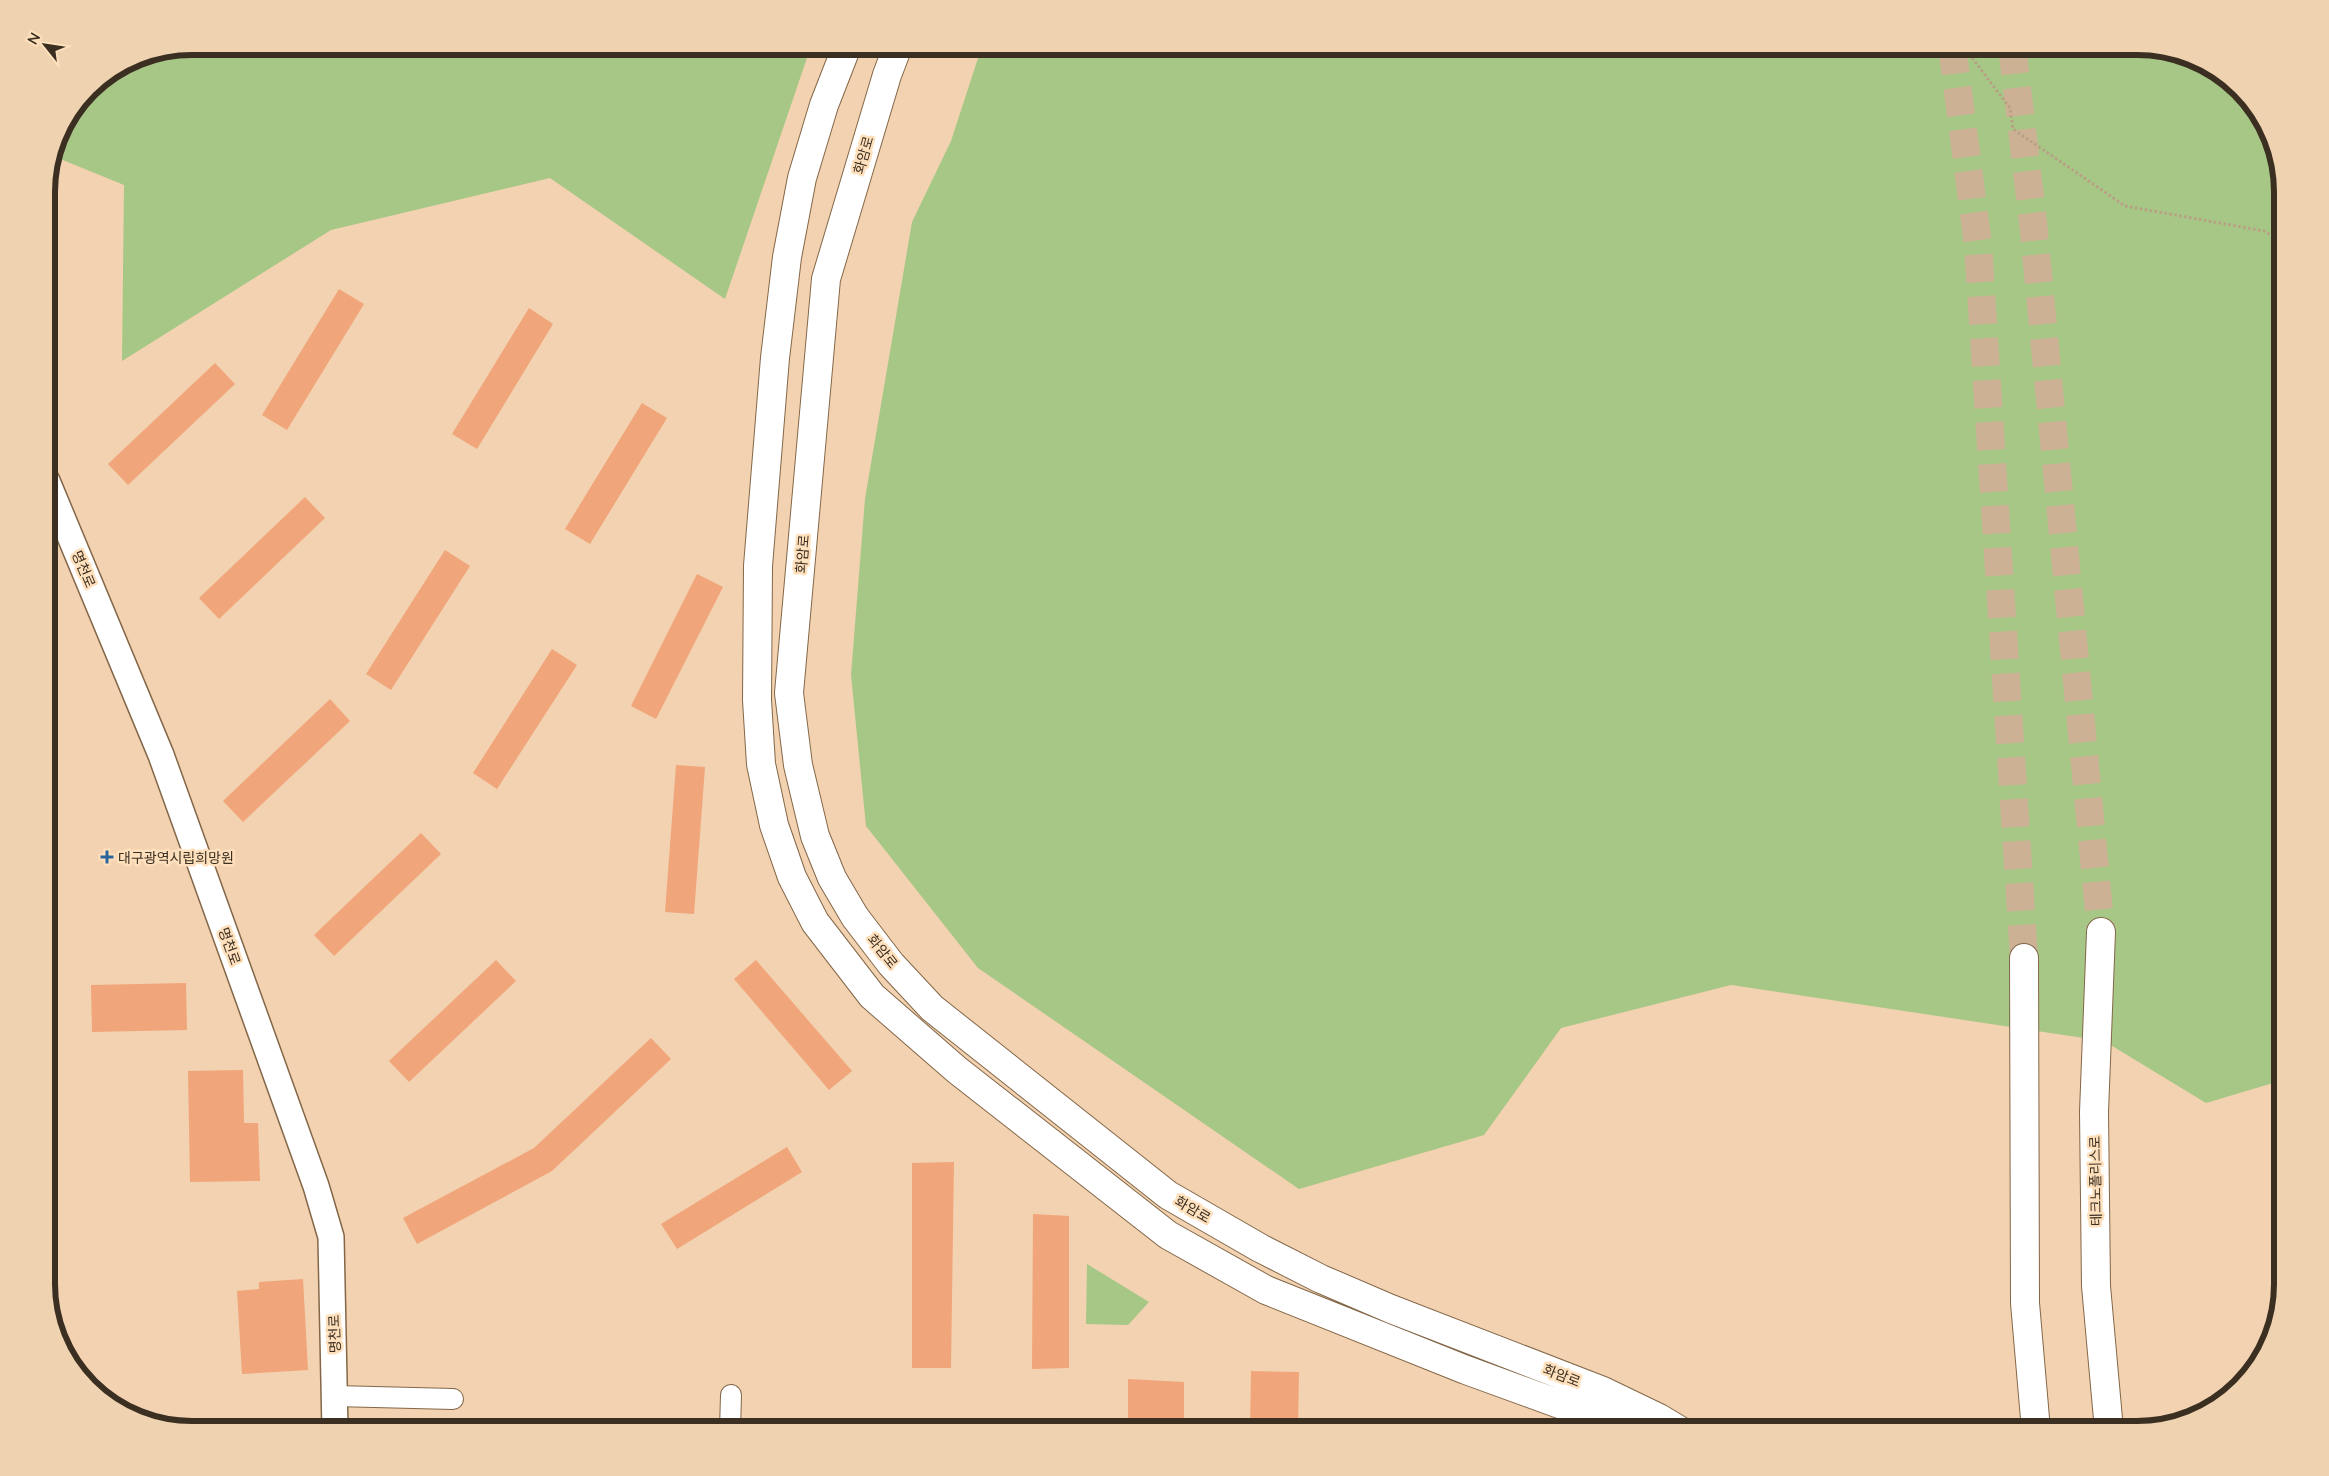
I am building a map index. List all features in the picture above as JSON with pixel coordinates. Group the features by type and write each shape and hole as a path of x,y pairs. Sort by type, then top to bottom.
{"main road":[{"name":"화암로","path":"843,55 824,105 802,178 787,258 775,358 758,566 757,700 761,764 774,824 792,877 815,922 872,996 957,1070 1168,1235 1266,1290 1466,1370 1606,1421"},
{"name":"화암로","path":"895,55 826,280 789,694 798,765 815,836 832,878 855,916 891,964 932,1008 1168,1195 1260,1248 1321,1279 1391,1309 1603,1391 1664,1421"},
{"name":"테크노폴리스로","path":"2101,932 2094,1112 2096,1286 2108,1421"},
{"path":"2024,958 2025,1303 2035,1421"}],"street":[{"name":"명천로","path":"55,506 161,755 316,1186 331,1237 335,1421"},
{"path":"730,1395 730,1421"},
{"path":"335,1396 453,1399"}],"path":[{"path":"1970,55 2010,108 2013,129 2125,206 2264,231 2274,237"}],"green space":[{"path":"808,55 725,299 550,178 331,230 122,361 124,185 59,159 65,139 83,108 95,95 116,78 139,65 174,56"},
{"path":"979,55 2137,55 2155,56 2190,65 2213,78 2240,102 2260,131 2267,148 2274,183 2274,1083 2206,1103 2104,1041 1731,985 1561,1028 1484,1135 1299,1189 978,968 866,826 851,675 865,499 912,222 951,141"},
{"path":"1087,1264 1149,1302 1128,1325 1086,1324"}],"building":[{"path":"339,289 364,304 287,430 262,415"},
{"path":"529,308 553,324 477,449 452,434"},
{"path":"215,363 235,384 128,485 108,464"},
{"path":"642,403 667,418 590,544 565,529"},
{"path":"305,497 325,518 219,619 199,598"},
{"path":"445,550 470,566 391,690 366,674"},
{"path":"697,574 723,587 656,719 631,706"},
{"path":"552,649 577,665 497,789 473,773"},
{"path":"330,699 350,721 243,822 223,801"},
{"path":"676,765 705,767 694,914 665,912"},
{"path":"421,833 441,854 334,956 314,935"},
{"path":"496,960 516,981 409,1082 389,1061"},
{"path":"756,960 852,1071 829,1090 734,979"},
{"path":"186,983 187,1030 92,1032 91,985"},
{"path":"651,1038 671,1059 552,1171 417,1244 403,1218 534,1148"},
{"path":"243,1070 244,1123 258,1123 260,1181 190,1182 188,1071"},
{"path":"787,1147 802,1172 677,1249 661,1224"},
{"path":"954,1162 951,1368 912,1368 912,1163"},
{"path":"1033,1214 1069,1216 1069,1368 1032,1369"},
{"path":"303,1279 308,1370 242,1374 237,1291 259,1289 259,1282"},
{"path":"1251,1371 1299,1372 1298,1421 1250,1421"},
{"path":"1128,1379 1184,1382 1184,1421 1128,1421"}],"tunnel":[{"path":"1953,55 1978,245 2024,958"},
{"path":"2013,55 2033,222 2101,932"}],"place":[{"name":"대구광역시립희망원","path":"107,857"}]}
